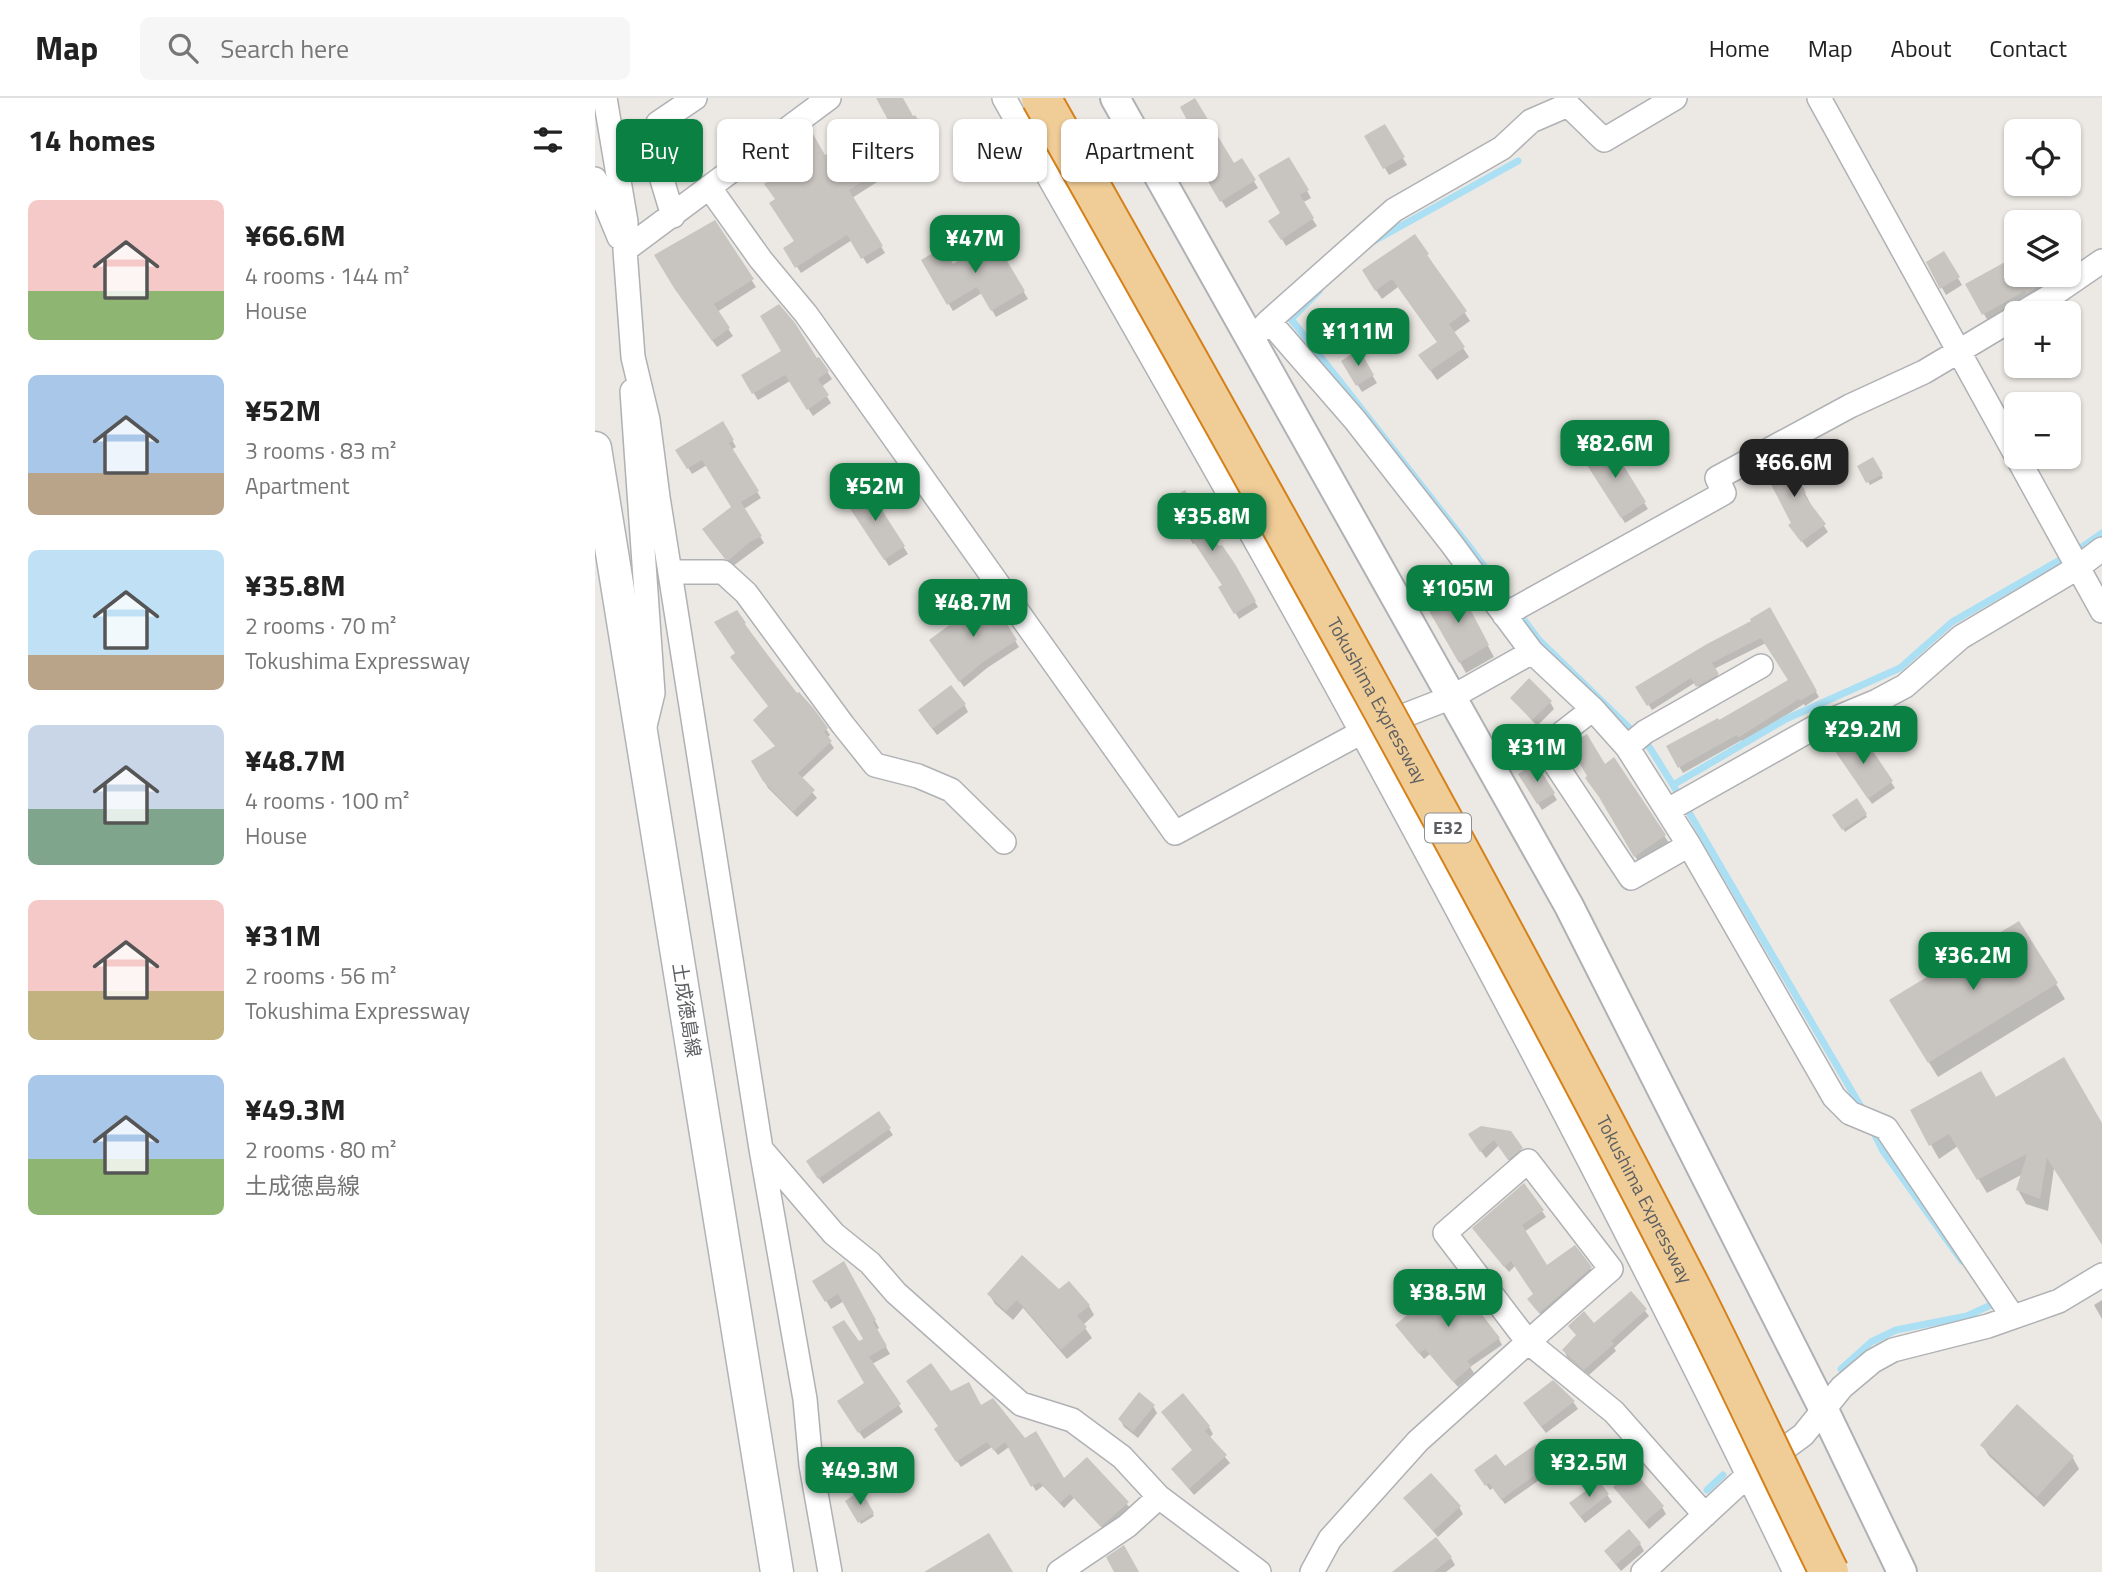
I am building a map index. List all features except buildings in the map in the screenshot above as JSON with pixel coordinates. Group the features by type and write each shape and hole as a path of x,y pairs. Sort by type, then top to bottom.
{"highway":[{"name":"Tokushima Expressway","path":"1041,98 1418,772 1558,1033 1695,1297 1829,1572"}],"main road":[{"name":"土成徳島線","path":"595,448 777,1572"}],"street":[{"path":"605,98 626,222 625,250 633,356 631,404 653,693 643,738"},
{"path":"673,216 660,173 658,123 695,98"},
{"path":"625,250 829,98"},
{"path":"1004,98 1361,732 1559,1100 1795,1572"},
{"path":"1115,98 1259,331 1452,697 1569,906 1824,1410 1902,1572"},
{"path":"1259,331 1394,210 1503,148 1531,121 1568,105 1604,140 1675,98"},
{"path":"1819,98 2102,611"},
{"path":"595,179 625,250"},
{"path":"709,187 761,260 806,314 1175,833 1361,732 1452,697 1532,652"},
{"path":"2042,301 2102,261"},
{"path":"1512,611 1724,493 1717,478 1850,406 1924,372 2004,324"},
{"path":"1259,331 1355,420 1512,611 1532,652 1593,709 1635,740 1678,804 1689,845 1834,1097 1850,1113 1886,1128 2013,1317"},
{"path":"633,356 648,420 761,1149 805,1399 811,1465 830,1572"},
{"path":"1678,804 1817,726 1905,686 1961,637 2072,559 2102,549"},
{"path":"670,572 723,572 746,593 843,726 875,765 918,776 951,790 1004,842"},
{"path":"1635,740 1761,666"},
{"path":"1593,709 1544,747 1631,878 1689,845"},
{"path":"761,1149 834,1234 870,1263 896,1293 1021,1404 1072,1420 1122,1457 1159,1497 1259,1572"},
{"path":"1312,1572 1330,1539 1418,1441 1528,1342 1611,1269 1528,1161 1445,1233 1528,1342 1614,1412 1705,1515"},
{"path":"1643,1572 1748,1475 1803,1435 1842,1387 1873,1361 1893,1350 1988,1326 2059,1301 2102,1275"},
{"path":"1059,1572 1127,1526 1159,1497"}],"waterway":[{"path":"1374,241 1518,161"},
{"path":"1319,291 1291,319 1539,640 1650,748 1673,785"},
{"path":"1864,1112 1673,785 1786,719 1900,668 1952,622 2102,533"},
{"path":"1872,1129 1883,1151 1962,1261"},
{"path":"1841,1369 1871,1342 1896,1330 1967,1316 1993,1304 1989,1299"},
{"path":"1707,1490 1723,1475"}]}
